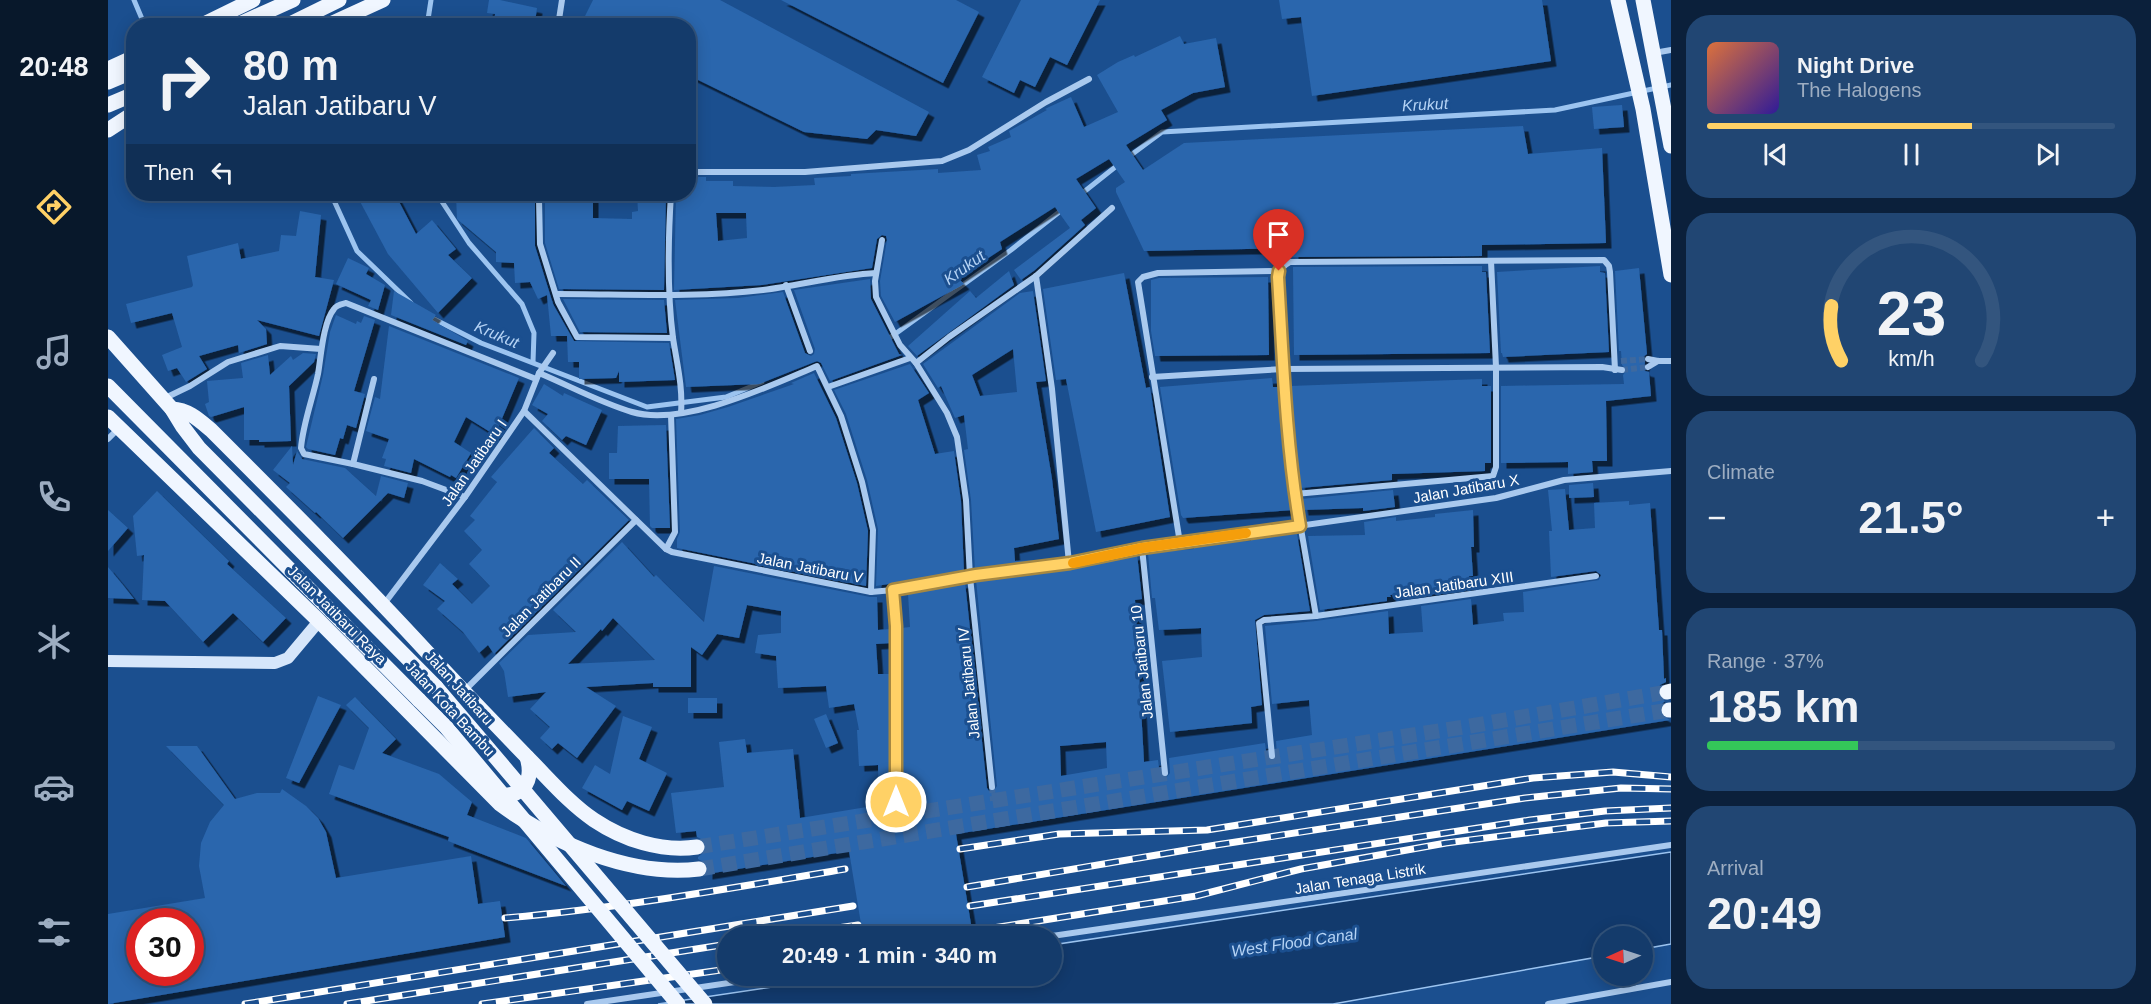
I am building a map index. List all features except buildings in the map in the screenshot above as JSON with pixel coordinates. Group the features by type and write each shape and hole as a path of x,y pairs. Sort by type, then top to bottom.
{"main road":[{"path":"216,18 253,0"},
{"path":"254,18 293,0"},
{"path":"303,18 339,0"},
{"path":"344,18 383,0"},
{"path":"1618,0 1643,109 1671,275"},
{"path":"1643,0 1671,146"},
{"path":"108,69 126,61"},
{"path":"108,82 126,74"},
{"path":"108,105 126,97"},
{"path":"108,130 126,118"},
{"name":"Jalan Jatibaru","path":"108,337 168,404 199,448 436,687 705,1004"},
{"name":"Jalan Kota Bambu","path":"108,386 446,727 678,1004"},
{"name":"Jalan Jatibaru","path":"168,404 195,416 211,430 384,604 571,802 595,820 621,835 663,848 697,847"},
{"name":"Jalan Jatibaru Raya","path":"112,428 319,621 490,795 522,820 566,843 646,868 680,871 699,869"},
{"path":"490,795 510,796 522,788 530,773 527,757"}],"street":[{"path":"559,18 562,0"},
{"path":"1653,55 1671,50"},
{"path":"696,172 805,172 942,161 969,150 1046,102 1089,79"},
{"path":"538,201 540,243 558,302 577,337 673,338"},
{"path":"671,201 670,294 673,338 680,375 681,409"},
{"path":"828,387 913,361 1036,276 1112,208"},
{"name":"Jalan Jatibaru IV","path":"882,240 876,273 876,297 900,345 947,413 957,437 966,500 970,577 992,787"},
{"path":"1294,494 1493,476 1496,467 1496,367 1491,261"},
{"path":"1152,376 1283,369 1602,367 1618,370 1610,272 1607,261 1290,262 1279,271 1158,273 1143,277 1138,282 1138,290 1152,376 1180,543"},
{"path":"1279,271 1283,369 1294,494 1316,616"},
{"path":"557,294 670,294 764,290 825,280 846,274 876,273"},
{"path":"1036,276 1052,389 1070,563"},
{"path":"786,285 810,351"},
{"path":"465,497 422,481 304,454 301,448 318,374 321,348 334,308 346,303 539,374 634,413 671,414 681,409 703,408 762,389 817,366 841,416 873,530 871,592"},
{"path":"168,404 190,386 228,362 280,346 321,348"},
{"path":"524,411 539,374 553,353"},
{"path":"1648,359 1671,361"},
{"path":"1602,367 1618,361"},
{"path":"1648,368 1658,361"},
{"path":"353,464 374,379"},
{"name":"Jalan Jatibaru I","path":"384,604 465,497 524,411 669,551"},
{"path":"669,551 676,529 671,414"},
{"name":"Jalan Jatibaru X","path":"1300,526 1496,498 1564,480 1671,471"},
{"name":"Jalan Jatibaru II","path":"464,691 636,520"},
{"name":"Jalan Jatibaru V","path":"669,551 871,592 1070,563 1142,548 1300,526"},
{"name":"Jalan Jatibaru 10","path":"1142,548 1165,773"},
{"name":"Jalan Jatibaru XIII","path":"1272,756 1259,623 1262,620 1316,616 1596,576"},
{"path":"893,590 896,626 896,802"},
{"path":"108,661 274,663 288,658 319,621"},
{"name":"Jalan Tenaga Listrik","path":"1062,935 1671,845"},
{"path":"1548,1004 1671,982"},
{"path":"587,1004 717,985"}],"water":[{"name":"West Flood Canal","path":"1671,852 1671,944 1653,947 1653,926 1593,926 1593,958 1333,1004 658,1004 780,986 1062,986 1062,943"}],"waterway":[{"name":"Krukut","path":"134,0 142,18"},
{"path":"428,18 431,0"},
{"name":"Krukut","path":"1127,158 1162,132 1555,110 1671,85"},
{"name":"Krukut","path":"1080,195 1119,164"},
{"name":"Krukut","path":"334,201 357,251 411,303"},
{"path":"442,201 469,243 522,304 534,333 533,362"},
{"name":"Krukut","path":"884,339 891,337 1011,250 1063,209"},
{"name":"Krukut","path":"428,316 481,343 647,407 726,397 762,382"}],"tunnel":[{"path":"1621,361 1648,359"},
{"path":"1622,370 1648,367"},
{"path":"697,847 1470,726 1667,692"},
{"path":"699,869 1669,710"},
{"path":"992,787 993,801"},
{"path":"896,802 896,816"}],"railway":[{"path":"960,849 1059,834 1207,830 1533,778 1613,772 1671,777"},
{"path":"967,887 1216,845 1525,798 1621,788 1671,789"},
{"path":"970,906 1530,820 1605,811 1671,808"},
{"path":"1006,926 1196,896 1301,869 1446,843 1606,823 1671,821"},
{"path":"505,918 633,903 845,869"},
{"path":"245,1004 853,906"},
{"path":"851,926 858,925"},
{"path":"347,1004 717,946"},
{"path":"482,1004 717,971"}],"slow traffic":[{"path":"1073,563 1142,548 1246,533"}],"route":[{"path":"896,802 896,626 893,590 976,575 1070,563 1142,548 1300,526 1294,494 1283,369 1279,271"}]}
